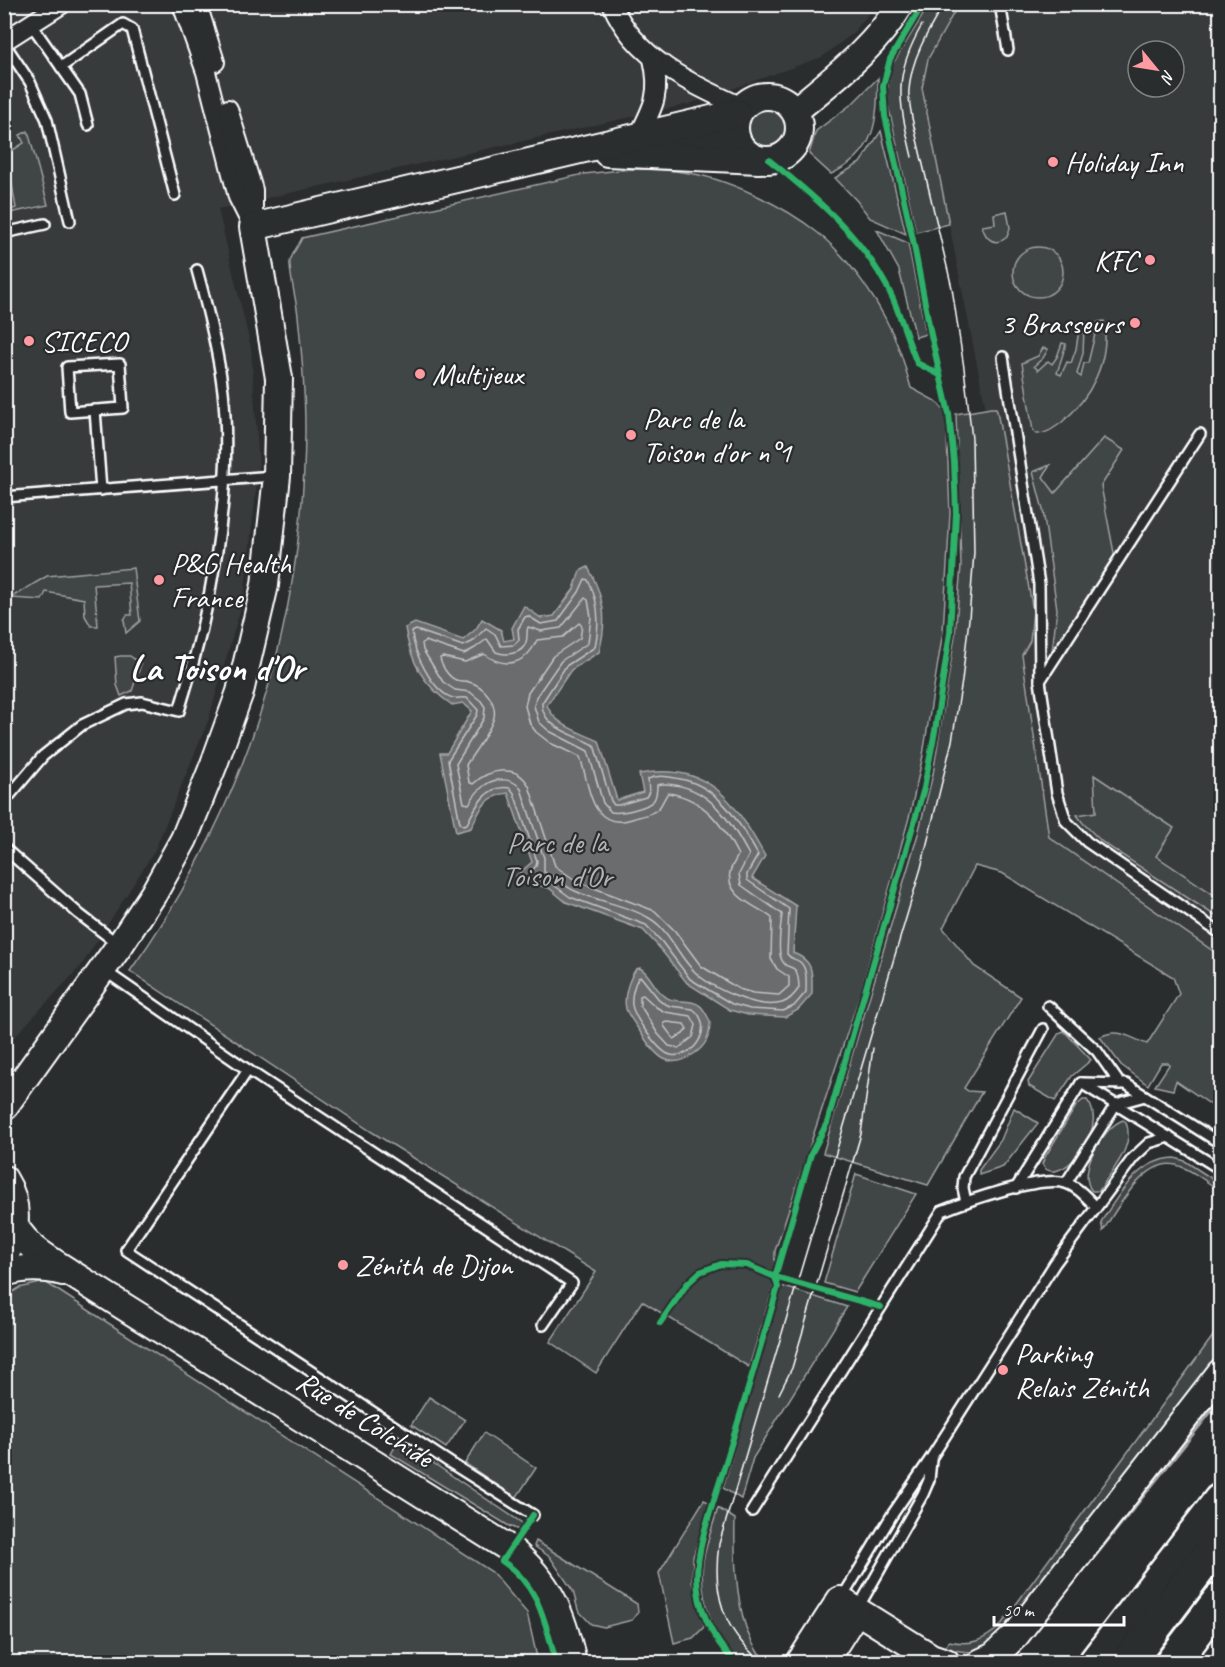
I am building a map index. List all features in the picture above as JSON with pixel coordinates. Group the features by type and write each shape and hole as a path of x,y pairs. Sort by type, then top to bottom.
{"highway":[{"path":"1096,1662 1221,1501"},
{"path":"1128,1662 1221,1540"},
{"path":"1174,1662 1221,1600"}],"street":[{"path":"4,42 62,4"},
{"path":"182,4 206,72 238,197 253,226"},
{"path":"4,1107 120,945 154,893 184,839 240,692 265,585 277,476 279,378 253,226 253,190 197,4"},
{"path":"612,4 626,28 653,59 710,92 738,119 744,152 759,160"},
{"path":"795,111 857,60 892,19 901,4"},
{"path":"638,137 656,96 658,79 653,59"},
{"path":"576,152 769,160 780,158 796,143 799,121 795,111 788,103 769,95 759,96 749,100 738,119 613,143"},
{"path":"253,226 638,137 738,119"},
{"path":"4,1179 9,1186 15,1211 12,1244 4,1258"},
{"name":"Rue de Colchide","path":"15,1226 21,1238 30,1247 510,1550 529,1565 545,1585 565,1628 573,1662"},
{"name":"Rue de Colchide","path":"4,1274 19,1269 41,1267 72,1274"},
{"path":"981,1662 994,1656 1016,1635 1221,1373"},
{"path":"800,1662 848,1605"},
{"path":"824,1662 848,1605"},
{"path":"848,1605 925,1653 946,1662"}],"lane":[{"path":"1000,4 1008,50"},
{"path":"31,24 80,94 88,125"},
{"path":"61,68 123,24 132,29 175,195"},
{"path":"4,42 30,82 47,120 70,221"},
{"path":"4,233 45,224"},
{"path":"4,802 43,756 82,725 126,704 142,702 179,711 190,677 212,585 225,456 223,392 213,330 197,270"},
{"path":"1003,357 1040,584 1040,681 1057,792 1066,821 1087,842 1221,933"},
{"path":"120,364 123,408 95,410 70,412 67,368 120,364"},
{"path":"95,410 101,490"},
{"path":"1040,681 1200,434"},
{"path":"4,497 277,476"},
{"path":"4,848 79,914 120,945"},
{"path":"103,970 248,1070 572,1283 543,1325"},
{"path":"1048,1006 1097,1051 1120,1084"},
{"path":"966,1202 963,1188 964,1177 1043,1029"},
{"path":"248,1070 126,1250 533,1515"},
{"path":"1081,1083 1126,1084 1221,1143"},
{"path":"1081,1083 1221,1169"},
{"path":"1016,1188 1081,1083"},
{"path":"1066,1183 1116,1104 1145,1096"},
{"path":"848,1605 892,1515 932,1458 1055,1263 1133,1158 1149,1143 1169,1137"},
{"path":"752,1511 942,1211 1016,1188 1051,1182 1066,1183 1082,1192 1096,1207"},
{"path":"848,1605 923,1494 929,1480 932,1458"}],"shaded area":[{"path":"5,5 876,5 852,34 822,57 689,104 218,209 251,348 259,466 244,597 208,721 154,852 81,966 5,1047"},
{"path":"958,5 1220,5 1220,959 1031,837 988,420 922,88 928,59"}],"green space":[{"path":"929,5 958,5 928,59 922,88 949,224 916,232 886,95 892,65"},
{"path":"878,78 877,109 871,135 857,157 831,174 809,154 816,131 853,103"},
{"path":"766,108 781,114 787,129 781,144 766,150 751,144 745,129 751,114"},
{"path":"28,131 48,205 5,214 6,211 16,208 5,155 24,143 20,135"},
{"path":"881,131 906,234 870,218 835,178 860,163"},
{"name":"Parc de la Toison d'Or","path":"631,169 682,172 735,186 789,213 831,244 866,286 885,318 901,354 911,388 937,402 946,413 950,514 943,631 923,755 910,814 860,994 775,1251 774,1285 749,1367 642,1301 596,1373 550,1342 596,1272 372,1132 130,971 170,910 205,847 235,782 260,714 279,645 293,574 302,502 304,387 298,316 290,262 302,238 584,174"},
{"path":"1007,211 1010,228 1007,237 995,242 986,235 982,226 995,224 994,214"},
{"path":"877,230 908,243 926,334 916,337 899,270"},
{"path":"1033,247 1043,247 1056,254 1063,267 1063,277 1056,290 1043,297 1033,297 1024,293 1017,286 1013,277 1013,267 1017,258 1024,251"},
{"path":"1104,321 1105,336 1101,364 1089,390 1072,413 1061,423 1046,432 1036,434 1033,431 1022,363 1038,356 1043,348 1048,349 1043,358 1034,366 1038,370 1048,361 1052,364 1062,343 1066,344 1057,373 1061,375 1067,362 1071,363 1079,330 1084,329 1083,353 1077,374 1081,377 1084,363 1088,363 1098,322"},
{"path":"996,408 997,411 1033,611 1030,641 1022,655 1049,837 1220,956 1220,1123 1217,1109 1176,1081 1173,1090 1155,1086 1169,1065 1168,1063 1161,1063 1148,1085 1121,1065 1100,1037 1119,1033 1147,1044 1179,994 1173,977 1002,873 975,866 943,928 974,966 1021,997 964,1088 968,1091 982,1092 928,1185 823,1153 918,834 933,774 955,636 961,566 956,414"},
{"path":"1104,438 1124,450 1101,486 1115,558 1052,652 1057,609 1043,510 1033,472 1050,465 1043,477 1055,493"},
{"path":"133,568 140,621 126,633 124,620 127,615 132,615 129,583 94,585 98,626 91,626 85,616 84,599 46,592 42,600 10,598 47,576"},
{"path":"130,656 141,664 132,691 121,696 117,685 115,657"},
{"path":"1094,775 1174,828 1156,856 1220,899 1220,919 1102,842 1083,823 1077,815 1096,812"},
{"path":"1064,1031 1091,1060 1072,1076 1055,1101 1029,1086 1028,1082 1059,1033"},
{"path":"1083,1100 1087,1100 1093,1113 1092,1127 1087,1141 1069,1164 1058,1170 1049,1171 1042,1164 1045,1157 1076,1106"},
{"path":"1014,1108 1038,1123 1003,1167 979,1175 979,1170 1001,1140"},
{"path":"1123,1120 1126,1122 1128,1139 1122,1156 1099,1191 1092,1191 1087,1173 1094,1151 1107,1131"},
{"path":"1175,1158 1185,1161 1220,1184 1220,1191 1187,1169 1176,1165 1164,1165 1153,1169 1133,1187 1103,1231 1101,1222 1131,1180 1150,1164"},
{"path":"856,1174 916,1194 855,1292 824,1283"},
{"path":"45,1282 492,1572 527,1613 538,1662 5,1662 5,1297 19,1288"},
{"path":"781,1286 847,1307 753,1458 741,1499 723,1488"},
{"path":"1220,1324 1220,1352 1214,1365 1002,1637 975,1651 944,1648 949,1641 964,1643 982,1639 1000,1626"},
{"path":"429,1397 465,1420 446,1448 411,1425"},
{"path":"484,1433 536,1468 516,1498 465,1463"},
{"path":"399,1440 522,1523 522,1527 519,1530 509,1526 391,1454"},
{"path":"704,1500 710,1503 693,1557 692,1582 704,1627 693,1638 674,1643 659,1573"},
{"path":"718,1508 735,1519 737,1587 744,1622 757,1651 771,1662 742,1662 723,1642 710,1617 703,1590 703,1562"},
{"path":"536,1541 637,1604 638,1612 632,1620 604,1627 591,1624 578,1610 573,1591 550,1557 534,1546"}],"water":[{"path":"588,567 598,588 603,608 604,619 599,652 571,670 547,705 562,723 599,741 617,800 643,792 639,774 664,772 684,774 702,780 730,802 765,856 752,878 796,906 793,953 809,964 812,994 798,1010 785,1017 748,1015 730,1010 687,983 643,930 566,902 549,888 520,881 516,876 532,862 508,793 494,797 484,804 471,828 456,832 440,753 447,753 472,711 463,703 452,705 426,681 411,652 405,628 415,623 463,640 476,629 482,619 501,630 504,641 514,639 512,628 524,606 541,618 554,616 574,589 580,571"},
{"path":"640,968 662,994 670,999 699,1005 710,1021 705,1043 686,1059 670,1061 657,1054 627,1012 625,999 627,988 636,969"}],"waterway":[{"path":"1086,1566 1220,1399"},
{"path":"1008,1662 1020,1648"}],"tram line":[{"path":"762,1662 738,1637 723,1610 717,1579 719,1544 921,868 952,741 969,619 974,552 972,439 964,368 952,288 909,97 910,79 917,56 944,4"},
{"path":"912,157 902,104 902,75 912,43 922,25"},
{"path":"779,1394 792,1368 861,1134 873,1048"}],"cycle path":[{"path":"735,1662 713,1634 703,1612 697,1577 700,1552 778,1287 775,1277 811,1154 827,1123 924,788 950,633 956,513 949,414 885,116 883,86 890,59 923,4"},
{"path":"769,160 840,222 870,258 893,299 917,363 940,375"},
{"path":"660,1323 687,1284 700,1272 721,1264 747,1265 775,1277 881,1307"},
{"path":"533,1515 502,1561 524,1581 539,1606 556,1662"}],"place":[{"name":"Holiday Inn","path":"1053,162"},
{"name":"KFC","path":"1150,260"},
{"name":"3 Brasseurs","path":"1135,323"},
{"name":"SICECO","path":"29,341"},
{"name":"Multijeux","path":"420,374"},
{"name":"Parc de la Toison d'or n°1","path":"631,435"},
{"name":"P&G Health France","path":"159,580"},
{"name":"Zénith de Dijon","path":"343,1265"},
{"name":"Parking Relais Zénith","path":"1003,1370"}],"district":[{"name":"La Toison d'Or","path":"217,668"}]}
